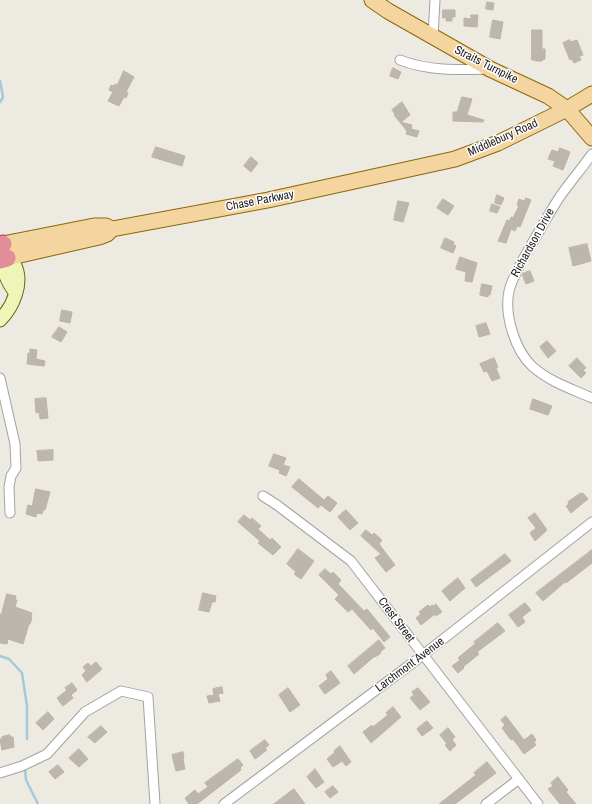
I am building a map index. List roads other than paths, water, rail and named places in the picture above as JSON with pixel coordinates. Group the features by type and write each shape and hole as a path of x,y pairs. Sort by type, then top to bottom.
{"main road":[{"name":"Straits Turnpike","path":"372,0 388,11 490,69 548,96 567,109 592,138"},
{"name":"Middlebury Road","path":"409,169 455,159 498,143 567,109 592,94"},
{"name":"Chase Parkway","path":"2,252 99,237 107,234 112,229 268,200 409,169"},
{"name":"Chase Parkway","path":"0,320 11,305 18,280 14,264 2,252"}],"street":[{"path":"433,36 435,0"},
{"path":"400,60 412,65 431,68 460,70 490,69"},
{"name":"Richardson Drive","path":"592,154 560,196 522,261 512,281 508,303 509,317 514,335 522,354 531,366 541,374 556,382 592,398"},
{"path":"0,378 15,444 16,468 11,476 9,487 10,513"},
{"name":"Crest Street","path":"263,496 351,561 538,804"},
{"name":"Larchmont Avenue","path":"224,804 423,655 592,522"},
{"path":"0,773 22,766 47,754 85,712 121,691 148,697 155,804"},
{"path":"486,804 518,779"}],"waterway":[{"path":"0,81 3,97 0,102"},
{"path":"0,656 9,659 22,673 27,706 27,739"},
{"path":"25,769 26,780 38,804"}]}
